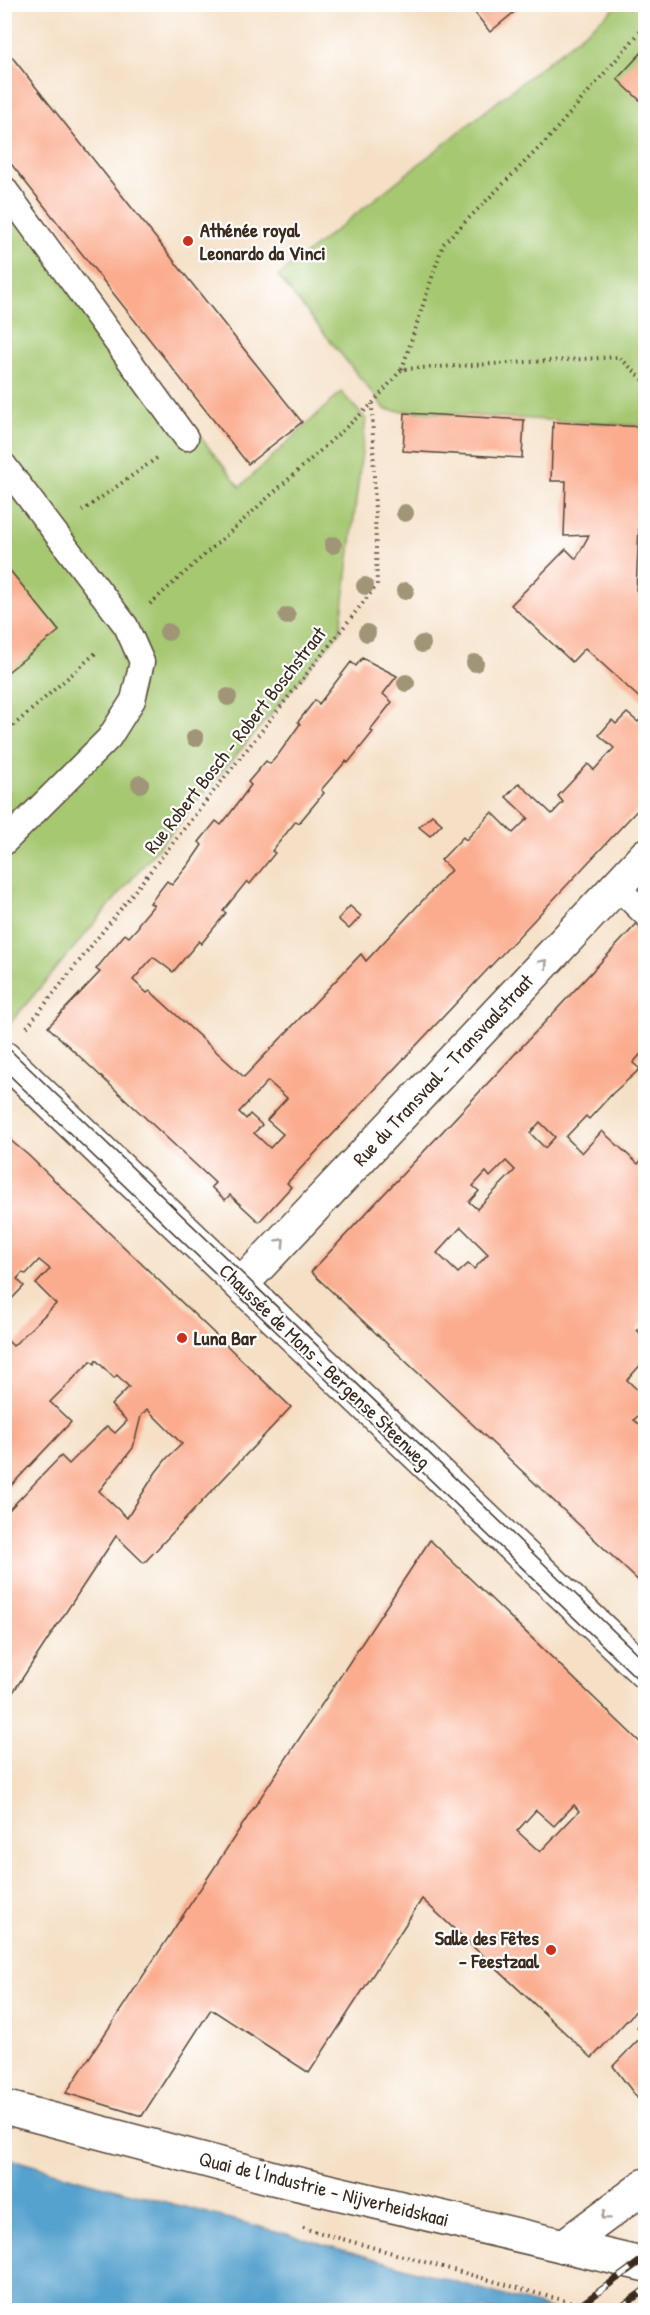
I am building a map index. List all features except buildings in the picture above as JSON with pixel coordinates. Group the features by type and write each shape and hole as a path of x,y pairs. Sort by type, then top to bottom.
{"main road":[{"name":"Rue du Transvaal - Transvaalstraat","path":"241,1285 645,855"},
{"name":"Chaussée de Mons - Bergense Steenweg","path":"4,1058 645,1673"},
{"name":"Quai de l'Industrie - Nijverheidskaai","path":"4,2108 273,2178 645,2265"},
{"path":"564,2246 645,2185"}],"lane":[{"path":"4,188 186,438"},
{"path":"4,843 109,738 133,700 142,662 126,626 6,470"},
{"path":"616,886 645,915"}],"path":[{"path":"4,734 372,404 402,369 443,244 546,141 645,25"},
{"path":"402,369 619,357 645,382"},
{"name":"Rue Robert Bosch - Robert Boschstraat","path":"25,1030 377,585 372,404"},
{"path":"84,509 186,438"}],"green space":[{"path":"619,5 645,5 646,375 643,426 386,410 278,276"},
{"path":"4,189 240,487 341,392 366,419 340,632 7,1027 4,1025"}],"water":[{"path":"5,2157 82,2180 295,2236 554,2310 5,2310"}],"tram line":[{"path":"4,1044 646,1662"},
{"path":"4,1070 646,1687"}],"railway":[{"path":"574,2310 646,2257"},
{"path":"617,2310 646,2289"}],"place":[{"name":"Athénée royal Leonardo da Vinci","path":"188,241"},
{"name":"Luna Bar","path":"182,1338"},
{"name":"Salle des Fêtes - Feestzaal","path":"551,1950"}]}
